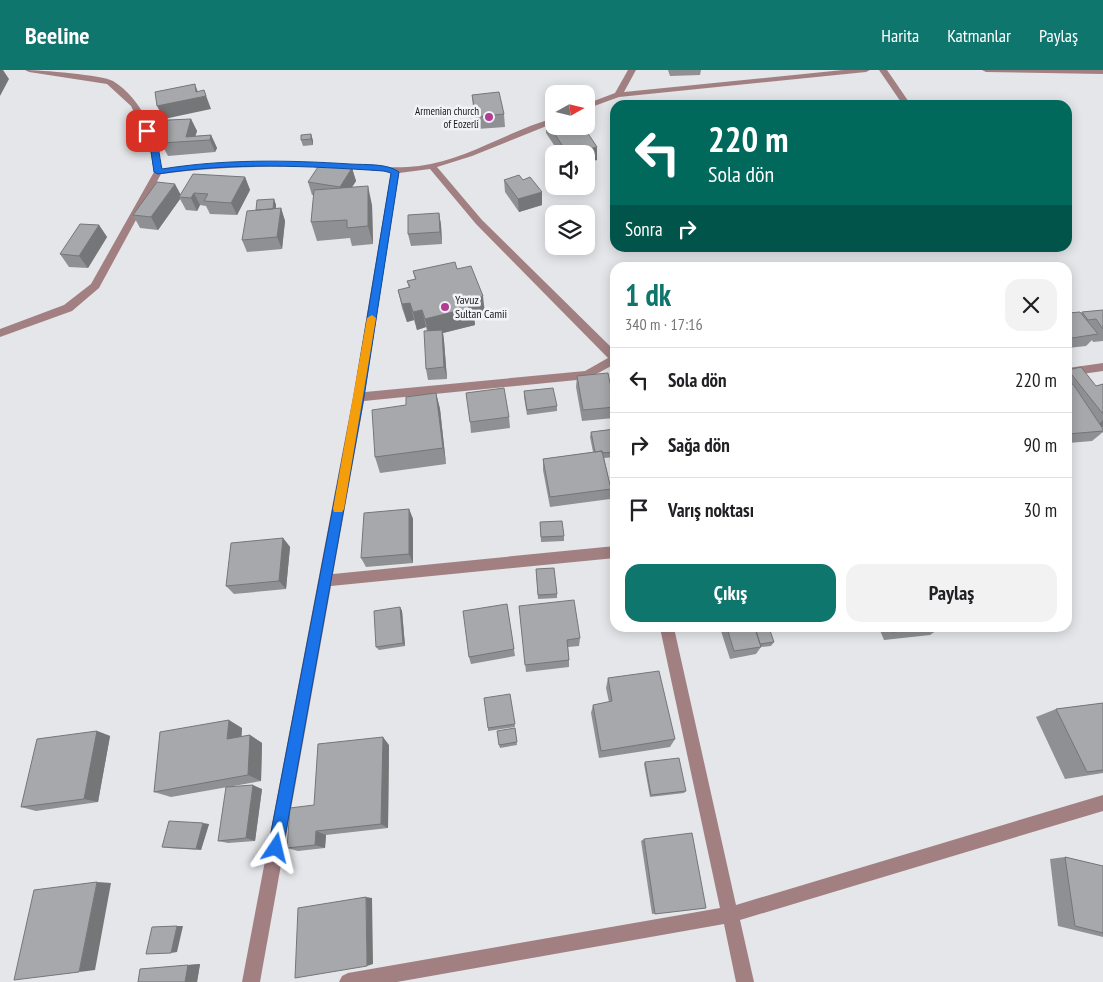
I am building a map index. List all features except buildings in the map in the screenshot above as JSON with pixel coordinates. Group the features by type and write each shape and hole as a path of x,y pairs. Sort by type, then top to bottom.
{"street":[{"path":"0,333 68,308 95,286 158,172 154,144 135,105 109,82 29,70"},
{"path":"80,78 88,70"},
{"path":"618,95 632,70"},
{"path":"595,104 618,95 866,70"},
{"path":"883,70 904,100"},
{"path":"986,70 1103,72"},
{"path":"158,172 202,165 292,163 384,169 395,172 432,165 466,155 545,124"},
{"path":"432,165 479,222 610,353"},
{"path":"251,982 359,397 395,172"},
{"path":"359,397 587,375 610,361"},
{"path":"1072,371 1103,367"},
{"path":"325,581 610,552"},
{"path":"668,632 745,982"},
{"path":"348,982 730,914 1103,803"}],"slow traffic":[{"path":"338,509 372,318"}],"place":[{"name":"Armenian church of Eozerli","path":"489,117"},
{"name":"Yavuz Sultan Camii","path":"445,307"}],"route":[{"path":"147,131 154,144 158,172 202,165 292,163 384,169 395,172 359,397 276,848"}]}
